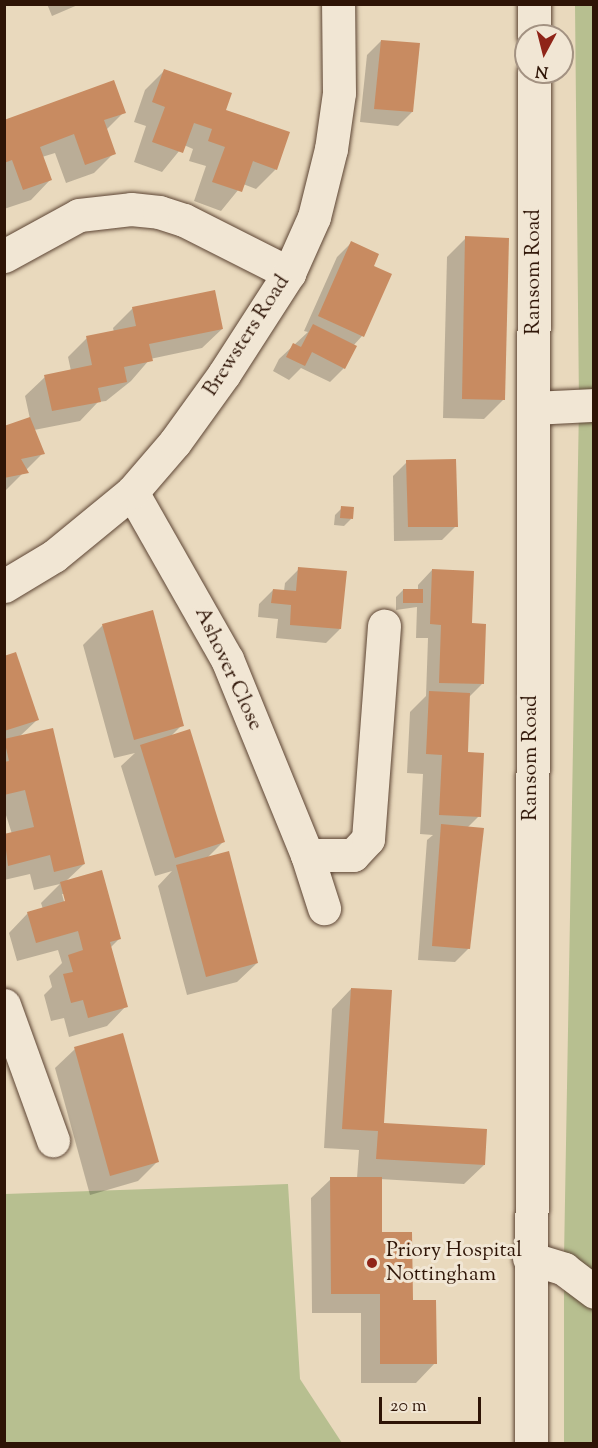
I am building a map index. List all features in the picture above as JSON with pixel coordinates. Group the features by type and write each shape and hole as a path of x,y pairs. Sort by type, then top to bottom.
{"street":[{"name":"Brewsters Road","path":"4,586 54,556 132,492 210,394 289,273 314,217 331,149 339,93 338,4"},
{"path":"534,4 534,24"},
{"name":"Ransom Road","path":"531,1443 529,1258 534,84"},
{"path":"4,256 79,215 131,209 159,212 184,220 289,273"},
{"path":"534,408 594,405"},
{"name":"Ashover Close","path":"132,492 227,659 307,855 324,908"},
{"path":"307,855 352,855 368,839 384,626"},
{"path":"4,1005 53,1140"},
{"path":"529,1258 564,1269 594,1292"}],"green space":[{"path":"593,4 594,1443 564,1444 564,1257 579,406 575,5"},
{"path":"288,1184 300,1379 342,1443 5,1443 5,1194"}],"building":[{"path":"381,40 420,43 413,112 374,109"},
{"path":"164,69 232,93 226,110 290,132 277,170 253,161 242,192 212,182 225,147 208,141 212,129 194,123 183,153 152,142 165,107 152,102"},
{"path":"114,80 126,113 104,120 116,154 85,165 74,134 40,147 52,180 23,190 12,160 4,163 4,120"},
{"path":"465,236 509,238 505,400 462,399"},
{"path":"351,241 379,254 374,266 392,274 364,337 318,316"},
{"path":"215,290 223,329 149,344 153,361 124,367 127,382 98,388 101,402 52,411 44,375 92,365 86,336 136,326 132,307"},
{"path":"313,324 357,346 345,369 312,352 305,366 286,357 293,343 301,347"},
{"path":"30,417 45,454 21,459 29,473 4,478 4,426"},
{"path":"456,459 458,527 408,527 406,460"},
{"path":"341,506 354,507 353,519 340,518"},
{"path":"298,567 347,571 341,629 290,625 291,605 271,603 273,589 296,591"},
{"path":"432,569 474,571 472,623 486,624 484,684 439,683 441,625 430,624"},
{"path":"403,589 423,589 423,603 403,603"},
{"path":"153,610 184,726 134,740 102,624"},
{"path":"16,652 39,720 4,731 4,656"},
{"path":"429,691 470,693 468,752 484,753 481,817 439,815 442,755 426,754"},
{"path":"53,728 85,864 54,872 50,855 8,866 4,834 34,827 25,790 4,795 4,762 9,761 4,739"},
{"path":"190,729 225,842 175,858 140,745"},
{"path":"441,824 484,828 470,949 432,946"},
{"path":"229,851 258,963 206,977 176,865"},
{"path":"102,870 121,939 110,942 128,1007 88,1018 83,1000 71,1003 63,974 73,972 68,955 83,950 78,931 36,943 27,912 65,901 60,882"},
{"path":"351,988 392,990 384,1123 487,1129 485,1165 376,1159 378,1131 342,1129"},
{"path":"123,1033 159,1162 110,1176 74,1047"},
{"name":"Priory Hospital Nottingham","path":"330,1177 382,1177 382,1232 412,1232 413,1300 436,1300 437,1364 380,1364 380,1294 331,1294"}],"place":[{"name":"Priory Hospital Nottingham","path":"372,1263"}]}
